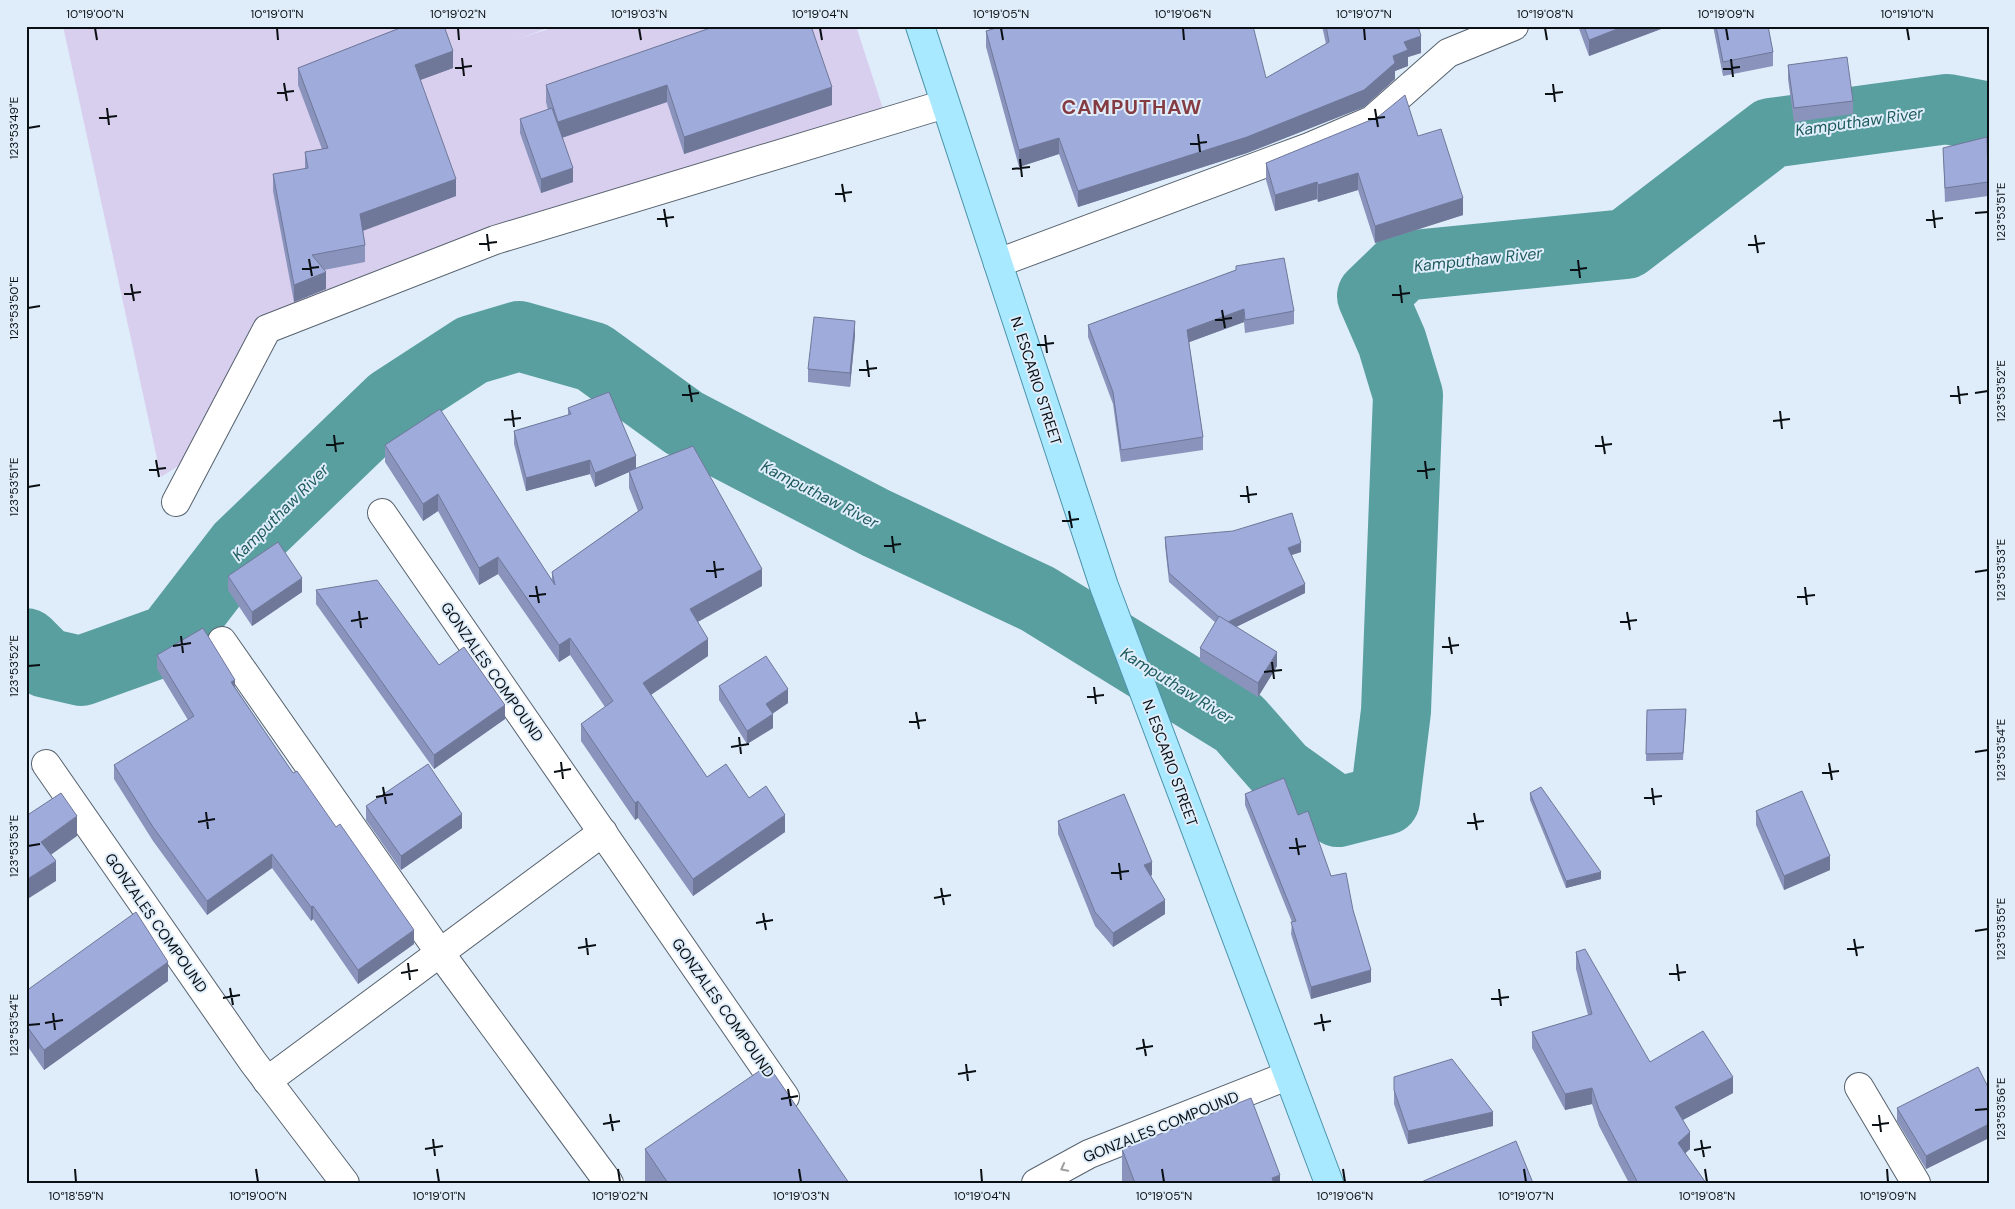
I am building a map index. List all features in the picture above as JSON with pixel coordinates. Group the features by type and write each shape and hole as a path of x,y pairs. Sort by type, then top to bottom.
{"main road":[{"name":"N. ESCARIO STREET","path":"920,26 1104,586 1287,1076 1329,1183"}],"street":[{"path":"998,263 1309,147 1372,120 1448,54 1514,26"},
{"path":"176,502 267,329 495,240 945,104"},
{"name":"GONZALES COMPOUND","path":"382,513 799,1118"},
{"path":"222,641 440,953 609,1183"},
{"name":"GONZALES COMPOUND","path":"46,764 267,1081 345,1183"},
{"path":"267,1081 603,832"},
{"name":"GONZALES COMPOUND","path":"1036,1183 1089,1154 1287,1076"},
{"path":"1859,1087 1916,1183"}],"shaded area":[{"path":"63,26 553,26 518,39 557,26 856,26 887,121 267,329 195,455 161,477"}],"building":[{"path":"405,26 444,26 453,51 415,65 456,179 360,214 365,245 312,255 326,272 294,285 273,174 308,168 305,152 328,148 298,68"},
{"path":"716,26 811,26 832,87 684,137 667,85 558,122 546,85"},
{"path":"1003,26 1253,26 1266,78 1329,42 1326,26 1418,26 1421,36 1404,42 1408,50 1393,56 1395,63 1364,90 1247,137 1078,191 1059,138 1019,150 986,31"},
{"path":"1584,26 1625,26 1589,40"},
{"path":"1716,26 1768,26 1773,52 1723,62"},
{"path":"1847,57 1853,101 1794,108 1788,65"},
{"path":"1405,95 1418,136 1441,129 1463,198 1375,226 1358,173 1318,185 1317,182 1275,195 1266,163 1378,117"},
{"path":"552,108 573,168 541,179 520,119"},
{"path":"1987,137 1988,182 1945,188 1943,148"},
{"path":"1284,258 1294,311 1245,320 1244,309 1187,330 1203,437 1121,450 1113,392 1088,325 1236,270 1236,266"},
{"path":"814,317 855,321 850,373 808,369"},
{"path":"609,392 636,456 595,473 590,460 526,478 514,431 571,414 568,408"},
{"path":"440,409 555,585 552,572 643,508 629,471 693,446 762,569 690,609 708,639 643,683 707,777 726,764 749,798 766,786 785,815 693,879 638,801 635,803 581,724 613,701 570,638 559,645 498,557 479,568 438,494 423,504 385,445"},
{"path":"1292,513 1301,543 1288,548 1305,584 1228,622 1219,617 1169,573 1165,537 1233,531"},
{"path":"278,542 302,578 252,612 228,576"},
{"path":"377,580 439,665 464,647 505,705 434,755 316,590"},
{"path":"1219,616 1277,652 1258,683 1200,648"},
{"path":"203,628 235,680 231,682 293,773 297,771 336,827 340,824 414,930 358,970 313,906 311,907 272,854 207,901 153,827 114,765 194,716 157,655"},
{"path":"766,656 788,689 766,704 773,714 747,731 719,686"},
{"path":"1686,709 1683,753 1646,754 1647,710"},
{"path":"428,764 462,814 401,856 366,806"},
{"path":"1284,778 1298,815 1308,811 1331,876 1346,873 1353,910 1371,970 1311,987 1291,922 1296,921 1245,794"},
{"path":"1541,787 1601,872 1566,881 1530,793"},
{"path":"1802,791 1830,856 1784,876 1756,811"},
{"path":"61,793 77,816 41,842 56,861 26,880 26,816"},
{"path":"1124,794 1152,862 1144,865 1165,900 1113,933 1095,912 1058,821"},
{"path":"136,912 168,962 44,1050 26,1025 26,991"},
{"path":"1585,949 1650,1062 1703,1031 1733,1077 1675,1107 1690,1132 1678,1143 1706,1183 1638,1183 1599,1109 1592,1088 1565,1094 1532,1032 1592,1014 1576,952"},
{"path":"1452,1059 1493,1112 1408,1131 1394,1090 1394,1077"},
{"path":"768,1065 849,1183 668,1183 645,1149"},
{"path":"1978,1067 1989,1089 1989,1124 1926,1156 1897,1108"},
{"path":"1251,1098 1280,1175 1272,1178 1274,1183 1135,1183 1122,1149"},
{"path":"1516,1141 1533,1183 1419,1183"}],"waterway":[{"name":"Kamputhaw River","path":"26,643 46,663 81,671 170,639 241,547 392,402 472,350 519,336 593,357 684,423 876,523 1038,599 1239,723 1282,772 1338,812 1385,800 1396,711 1408,395 1392,342 1372,296 1403,266 1626,244 1771,133 1947,109 1989,117"}],"district":[{"name":"CAMPUTHAW","path":"1132,107"}]}
